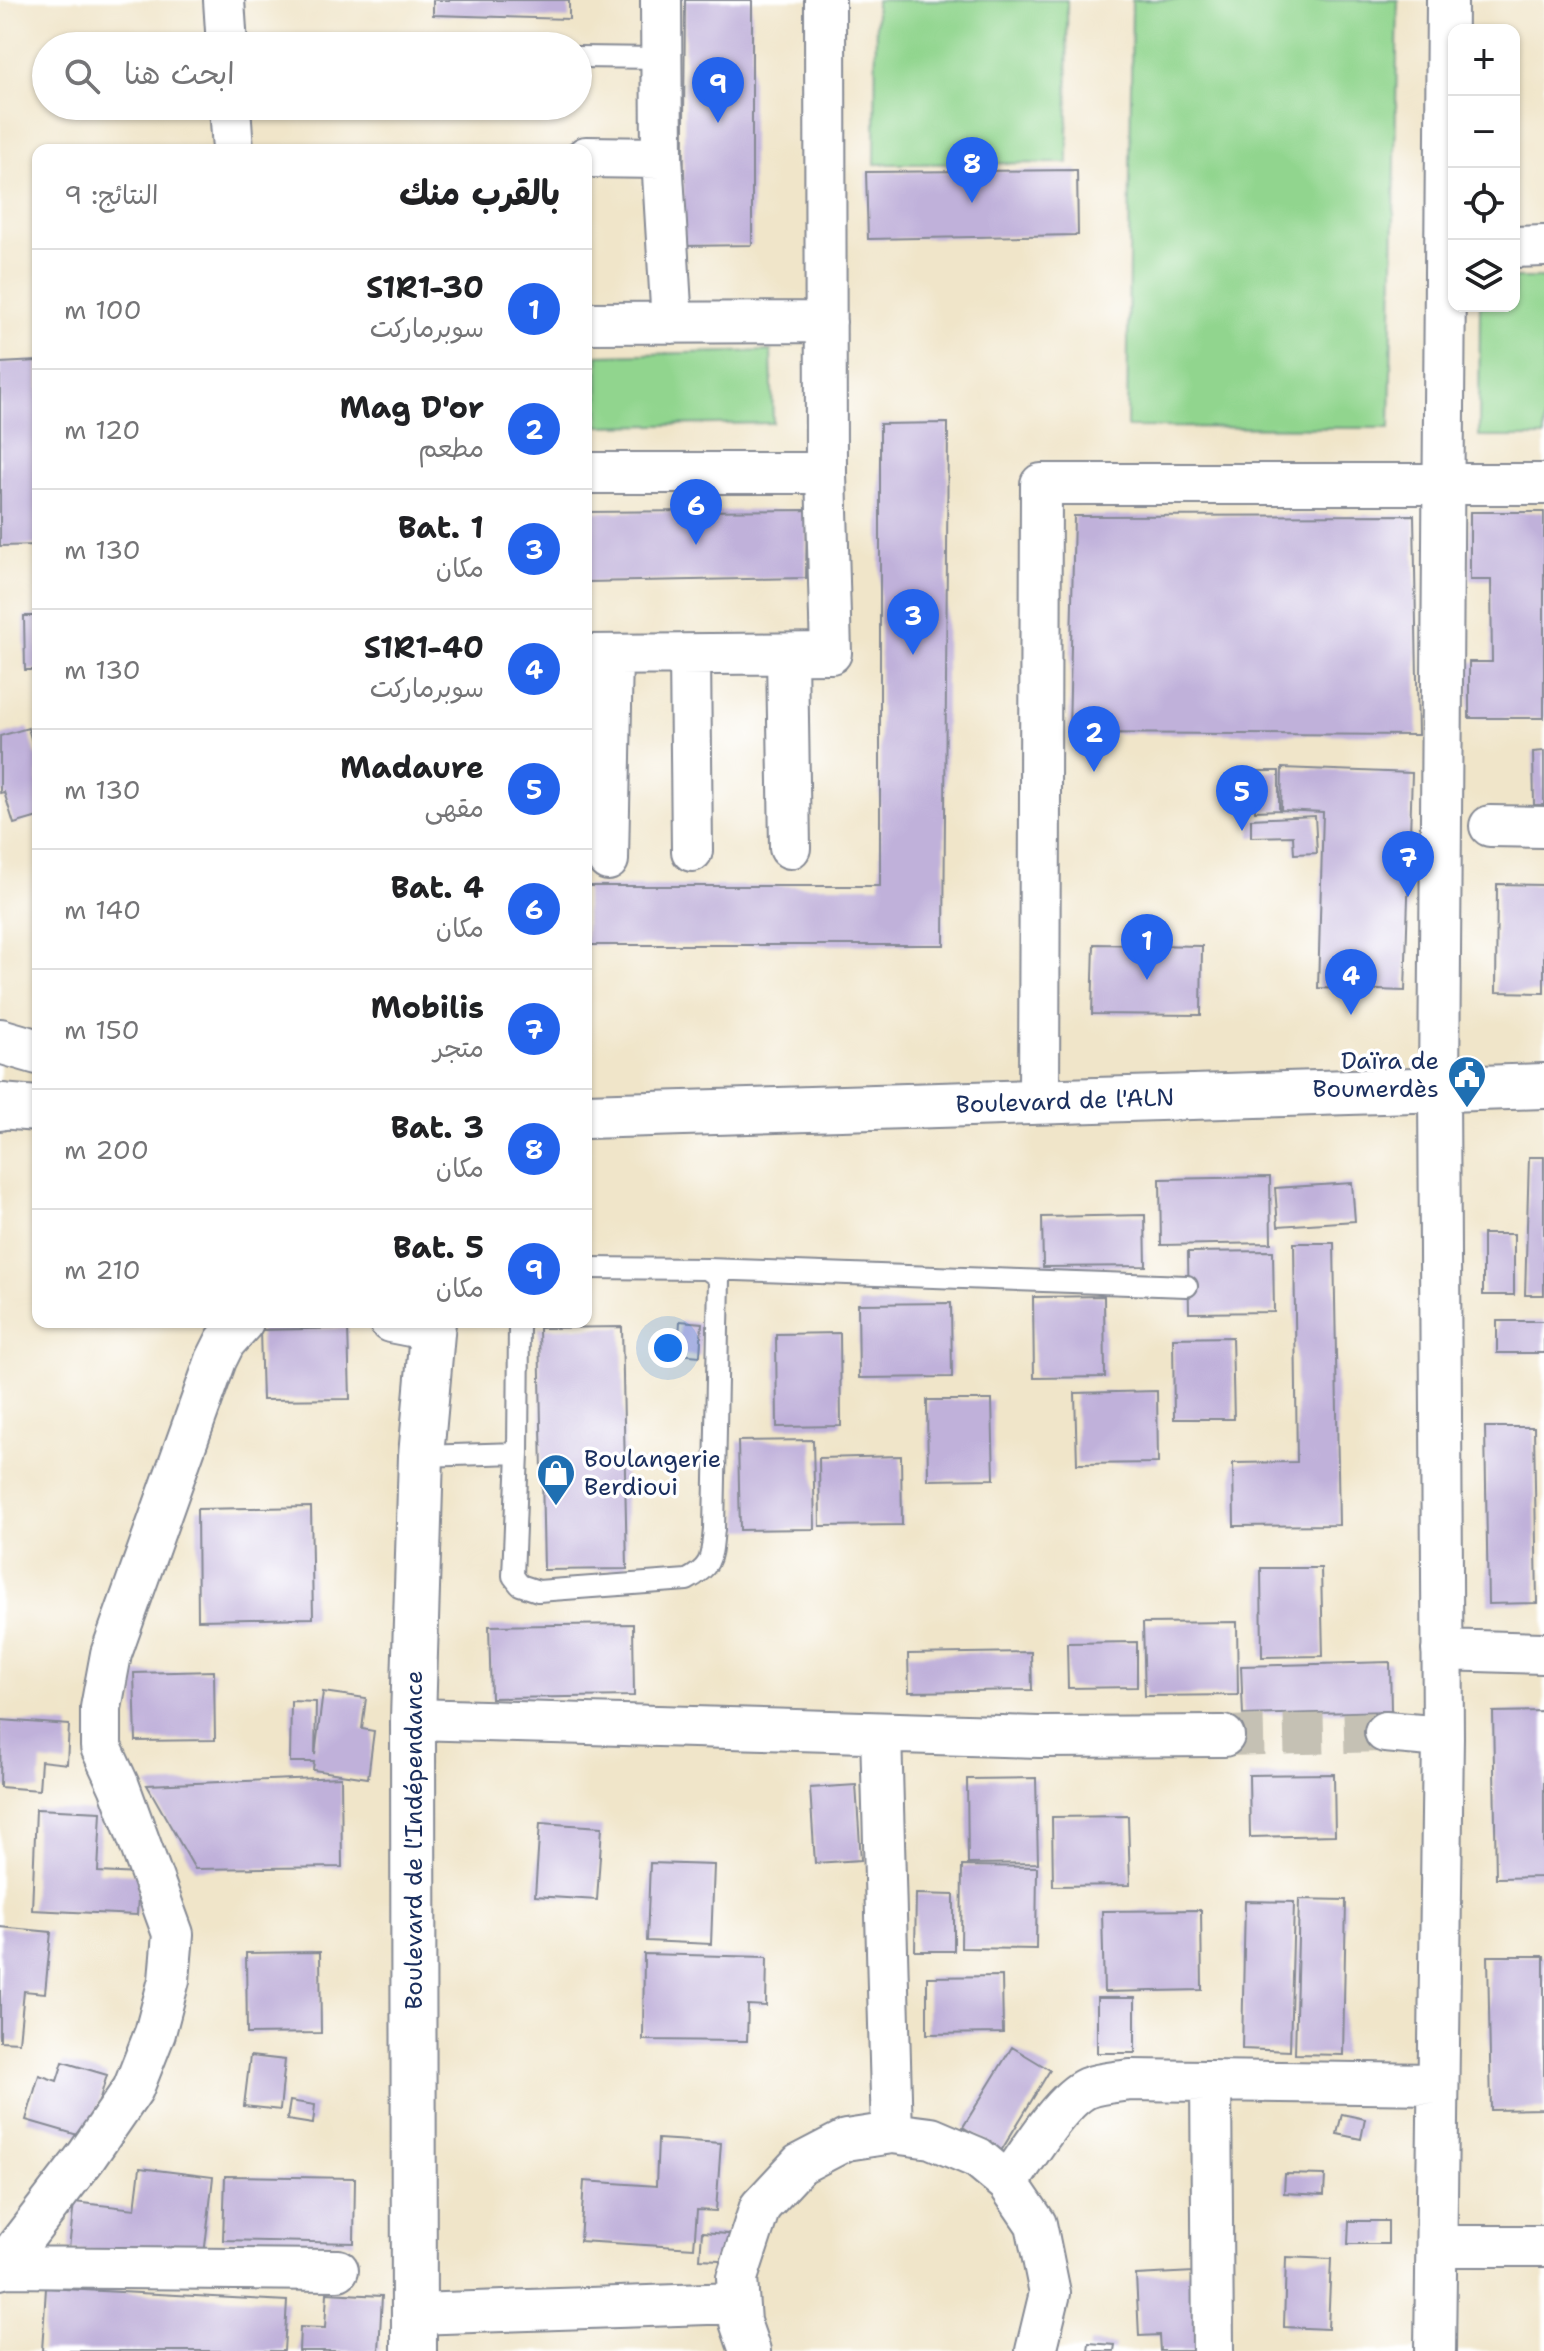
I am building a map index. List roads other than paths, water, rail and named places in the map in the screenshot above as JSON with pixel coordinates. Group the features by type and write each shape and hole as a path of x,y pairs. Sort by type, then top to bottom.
{"main road":[{"path":"0,1041 32,1050"},
{"name":"Boulevard de l'ALN","path":"592,1116 1544,1086"},
{"name":"Boulevard de l'Indépendance","path":"414,2332 413,1719 421,1456 420,1328"}],"street":[{"path":"224,0 226,32"},
{"path":"661,0 662,158 672,323"},
{"path":"608,860 599,655 831,653 826,473 825,0"},
{"path":"1447,0 1449,240"},
{"path":"231,120 233,144"},
{"path":"592,157 662,158"},
{"path":"1520,247 1544,246"},
{"path":"1435,2351 1443,1737 1439,1091 1442,484 1448,282"},
{"path":"592,323 826,322"},
{"path":"592,473 826,473"},
{"path":"1039,1102 1041,484 1544,484"},
{"path":"787,654 790,848"},
{"path":"690,655 692,851"},
{"path":"1490,826 1544,827"},
{"path":"1,2268 86,2157 133,2089 155,2033 169,1980 173,1934 119,1786 101,1747 101,1708 111,1654 216,1360 225,1342 238,1328"},
{"path":"1442,1650 1544,1653"},
{"path":"413,1719 1039,1737 1224,1736"},
{"path":"1385,1732 1443,1737"},
{"path":"881,1733 892,2133"},
{"path":"1008,2183 1060,2112 1073,2097 1089,2087 1130,2080 1438,2084"},
{"path":"1211,2081 1213,2351"},
{"path":"750,2351 740,2322 737,2278 760,2207 800,2164 846,2140 892,2133 931,2138 978,2158 1008,2183 1036,2224 1050,2293 1036,2351"},
{"path":"1437,2246 1544,2246"},
{"path":"1,2268 338,2270"},
{"path":"414,2332 737,2303"}],"lane":[{"path":"592,57 662,58"},
{"path":"592,1268 707,1269 1187,1286"},
{"path":"519,1328 513,1576 520,1585 538,1591 687,1580 704,1571 711,1554 714,1529 719,1278 707,1269"},
{"path":"421,1456 518,1453"}],"tunnel":[{"path":"1224,1736 1385,1732"}],"place":[{"name":"Bat. 5","path":"718,123"},
{"name":"Bat. 3","path":"972,203"},
{"name":"Bat. 4","path":"696,545"},
{"name":"Bat. 1","path":"913,655"},
{"name":"Mag D'or","path":"1094,772"},
{"name":"Madaure","path":"1242,831"},
{"name":"Mobilis","path":"1408,897"},
{"name":"S1R1-30","path":"1147,980"},
{"name":"S1R1-40","path":"1351,1015"},
{"name":"Daïra de Boumerdès","path":"1467,1109"},
{"name":"Boulangerie Berdioui","path":"556,1507"}]}
